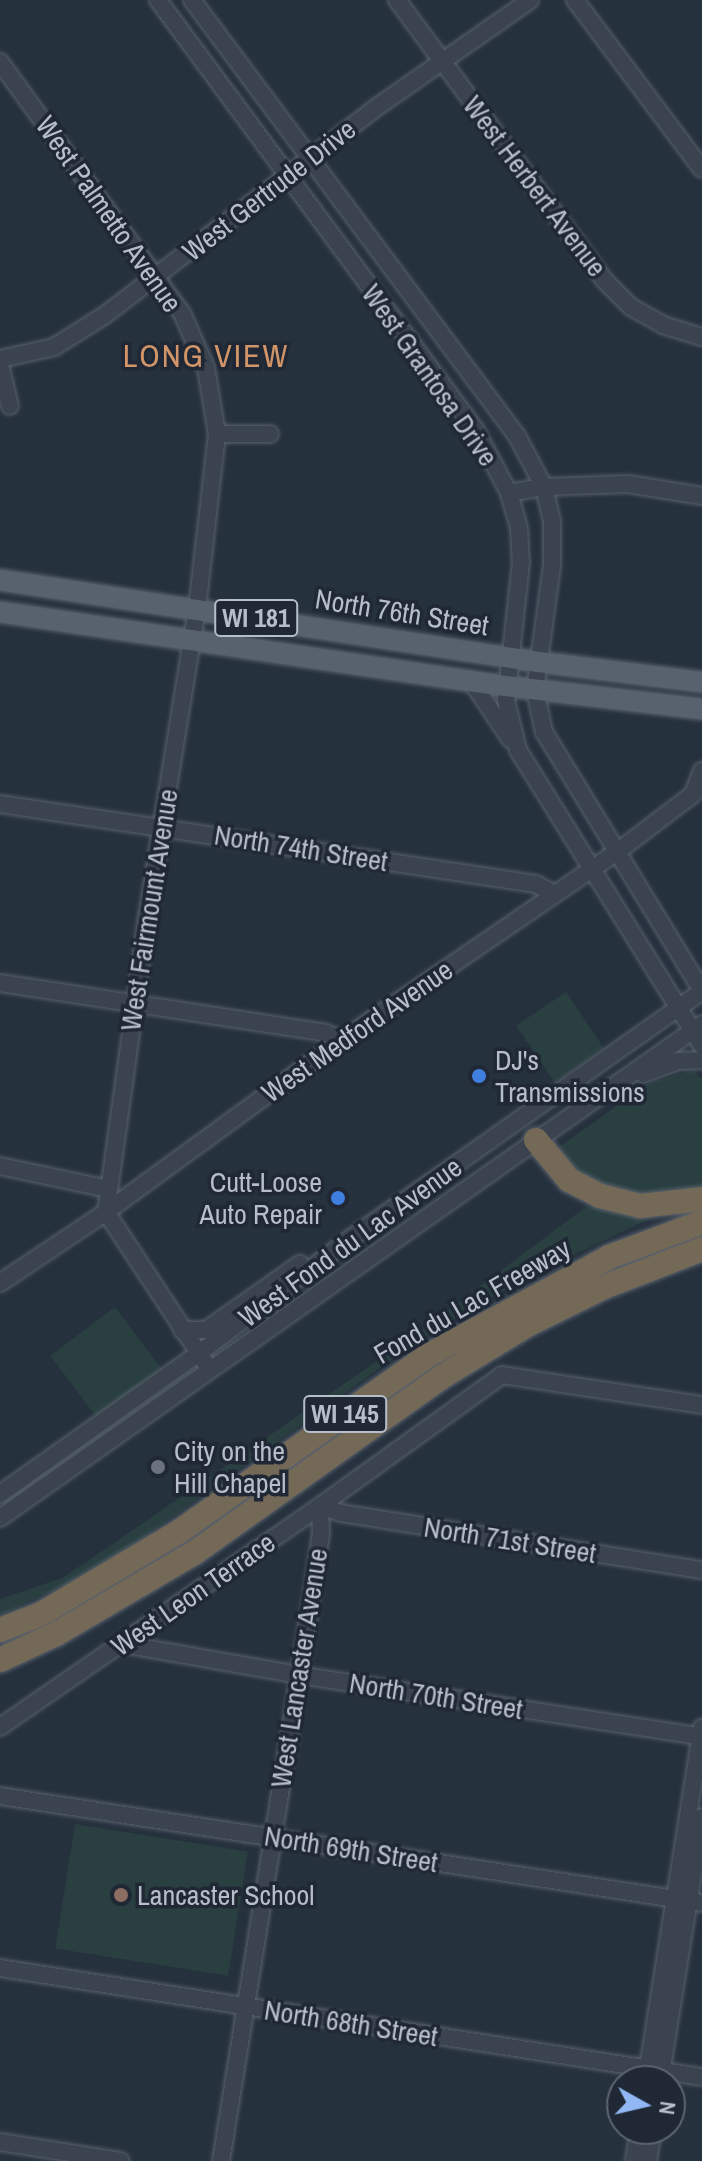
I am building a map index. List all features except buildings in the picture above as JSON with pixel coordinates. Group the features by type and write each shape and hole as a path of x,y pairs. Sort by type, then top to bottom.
{"highway":[{"path":"536,1140 569,1180 600,1196 640,1206 702,1199"},
{"name":"Fond du Lac Freeway","path":"0,1630 41,1614 180,1531 427,1356 609,1257 702,1222"},
{"name":"Fond du Lac Freeway","path":"0,1660 56,1634 194,1553 440,1378 527,1325 604,1287 702,1249"}],"main road":[{"name":"North 76th Street","path":"0,580 538,662 702,682"},
{"name":"North 76th Street","path":"0,612 508,687 702,709"}],"street":[{"name":"West Grantosa Drive","path":"158,0 475,429 509,493 519,528 521,562 508,687 508,713 518,750 677,1007 698,1027 702,1046"},
{"name":"West Grantosa Drive","path":"192,0 308,160 517,436 544,487 552,521 552,565 535,690 544,732 702,991"},
{"name":"West Herbert Avenue","path":"397,0 604,280 631,307 663,325 702,337"},
{"name":"West Gertrude Drive","path":"0,359 54,347 105,315 374,109 530,0"},
{"path":"575,0 699,159"},
{"name":"West Palmetto Avenue","path":"0,62 182,313 206,368 217,434 197,609"},
{"path":"0,365 10,406"},
{"path":"217,434 270,434"},
{"path":"509,493 544,487 628,484 702,496"},
{"name":"West Fairmount Avenue","path":"106,1212 134,1002 197,609"},
{"path":"472,682 518,750"},
{"path":"535,778 560,761"},
{"name":"West Medford Avenue","path":"0,1283 106,1212 342,1040 552,893 617,852 693,794 702,771"},
{"name":"North 74th Street","path":"0,804 536,884 552,893"},
{"path":"0,983 326,1033 342,1040"},
{"name":"West Fond du Lac Avenue","path":"0,1494 702,991"},
{"name":"West Fond du Lac Avenue","path":"0,1518 698,1027"},
{"path":"608,1088 660,1066 702,1060"},
{"path":"507,1128 536,1140"},
{"path":"0,1166 108,1189"},
{"path":"106,1212 210,1370"},
{"path":"182,1330 206,1330 307,1259 325,1259"},
{"name":"West Leon Terrace","path":"0,1727 320,1506 502,1375 702,1405"},
{"name":"North 71st Street","path":"320,1506 341,1513 702,1570"},
{"name":"West Lancaster Avenue","path":"221,2161 321,1533 320,1506"},
{"name":"North 70th Street","path":"122,1644 299,1675 701,1733"},
{"path":"689,1901 701,1733"},
{"name":"North 69th Street","path":"0,1796 689,1901"},
{"path":"656,2065 689,1901 702,1817"},
{"name":"North 68th Street","path":"0,1968 606,2067"},
{"path":"0,2142 121,2161"}],"green space":[{"path":"566,992 604,1048 554,1082 516,1026"},
{"path":"693,1070 702,1079 702,1189 655,1199 597,1189 561,1160 559,1147 649,1083"},
{"path":"595,1200 662,1213 540,1271 462,1314 398,1355 139,1541 68,1584 0,1615 0,1599 62,1578 104,1550 419,1332"},
{"path":"115,1307 164,1372 99,1420 50,1356"},
{"name":"Lancaster School","path":"75,1824 248,1851 228,1976 55,1948"}],"place":[{"name":"DJ's Transmissions","path":"479,1076"},
{"name":"Cutt-Loose Auto Repair","path":"338,1198"},
{"name":"City on the Hill Chapel","path":"158,1467"},
{"name":"Lancaster School","path":"121,1895"}],"district":[{"name":"LONG VIEW","path":"206,356"}]}
